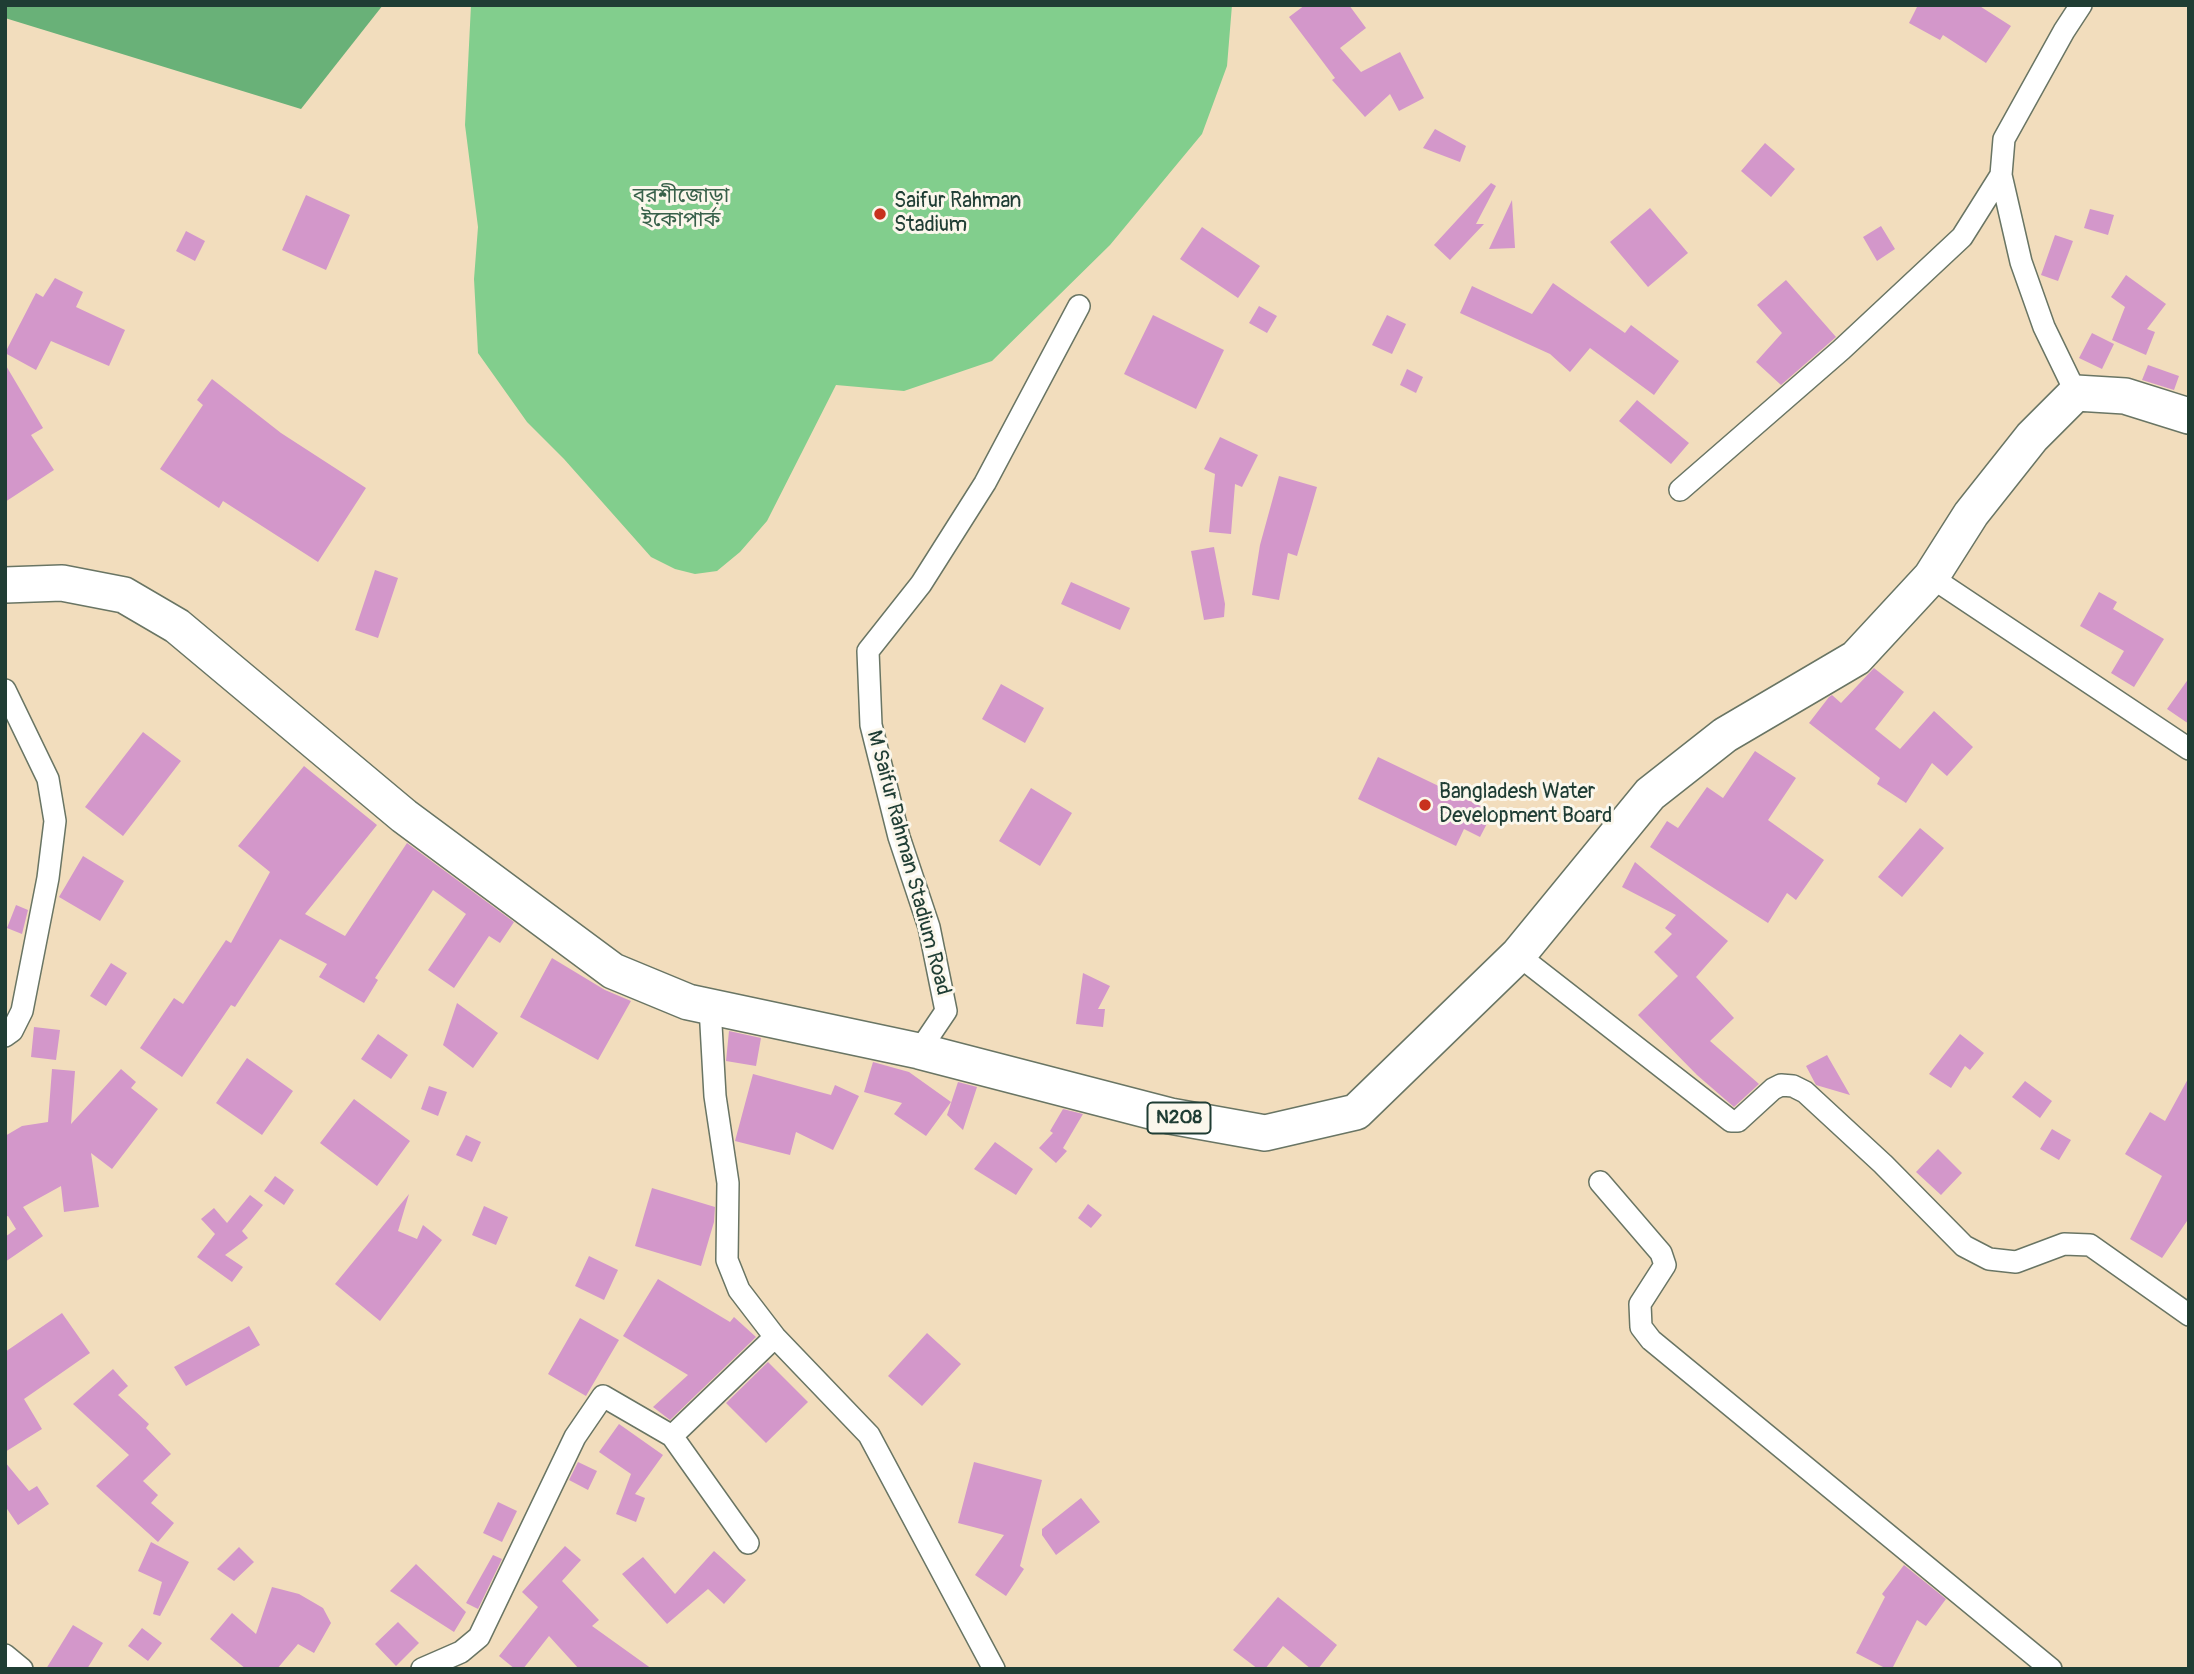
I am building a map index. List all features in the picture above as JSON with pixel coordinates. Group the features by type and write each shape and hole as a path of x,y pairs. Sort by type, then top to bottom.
{"highway":[{"path":"2076,393 2125,396 2189,416"},
{"name":"N208","path":"5,585 62,583 124,595 177,626 404,816 613,971 688,1002 919,1051 1170,1116 1265,1133 1356,1112 1518,955 1650,794 1725,735 1856,658 1931,577 1994,485 2032,437 2076,393"}],"street":[{"path":"2076,393 2044,327 2021,262 2001,175 2004,139 2081,5"},
{"path":"1680,490 1841,350 1962,237 2001,175"},
{"name":"M Saifur Rahman Stadium Road","path":"919,1051 946,1011 929,927 899,837 871,725 868,651 921,584 985,483 1079,306"},
{"path":"1931,577 2189,749"},
{"path":"5,690 48,779 55,821 48,878 22,1011 12,1031 5,1036"},
{"path":"1518,955 1731,1121 1738,1121 1773,1089 1781,1085 1793,1086 1805,1093 1883,1164 1964,1246 1989,1259 2016,1262 2064,1244 2090,1245 2189,1315"},
{"path":"710,1007 715,1096 728,1183 727,1260 739,1290 775,1337 869,1435 994,1669"},
{"path":"1600,1182 1661,1253 1665,1265 1640,1304 1641,1327 1651,1340 2051,1669"},
{"path":"671,1436 775,1337"},
{"path":"422,1669 466,1660 575,1437 603,1396 671,1436 748,1544"},
{"path":"5,1655 22,1669"}],"green space":[{"path":"5,5 383,5 301,109 5,18"},
{"name":"Saifur Rahman Stadium","path":"471,5 1232,5 1227,66 1202,134 1110,245 992,361 904,391 836,385 767,521 740,552 717,571 695,574 675,569 651,557 564,459 527,422 478,353 474,279 478,227 465,125"}],"building":[{"path":"1305,5 1349,5 1366,28 1340,48 1361,72 1400,52 1424,98 1399,111 1390,94 1365,117 1332,80 1335,78 1289,17"},
{"path":"1918,5 1978,5 2011,26 1986,63 1943,35 1940,40 1909,23"},
{"path":"1435,129 1466,146 1460,162 1423,148"},
{"path":"1765,143 1795,169 1771,197 1741,171"},
{"path":"1491,183 1496,186 1476,224 1484,224 1450,260 1434,245"},
{"path":"306,195 350,215 326,270 282,250"},
{"path":"1512,200 1515,248 1489,249"},
{"path":"1650,208 1688,253 1648,287 1610,242"},
{"path":"2090,209 2114,215 2108,235 2084,228"},
{"path":"1881,226 1895,249 1877,261 1863,237"},
{"path":"1202,227 1260,266 1238,298 1180,259"},
{"path":"186,231 205,241 195,261 176,251"},
{"path":"2055,235 2073,241 2058,281 2041,275"},
{"path":"2126,275 2166,304 2147,329 2155,332 2146,355 2112,340 2125,307 2111,297"},
{"path":"55,278 83,292 76,307 125,330 109,366 51,341 36,370 5,353 36,293 43,297"},
{"path":"1786,280 1836,337 1781,385 1756,362 1782,333 1757,305"},
{"path":"1553,283 1625,333 1631,325 1679,361 1654,395 1590,348 1570,372 1550,354 1460,313 1472,286 1532,314"},
{"path":"1259,306 1277,316 1267,333 1249,323"},
{"path":"1153,315 1224,350 1196,409 1124,374"},
{"path":"1387,315 1406,324 1392,354 1372,345"},
{"path":"2092,333 2114,344 2102,369 2079,358"},
{"path":"5,364 43,428 31,435 54,470 5,502"},
{"path":"2148,365 2179,376 2174,390 2142,380"},
{"path":"1407,369 1423,377 1416,393 1400,385"},
{"path":"212,379 281,433 366,488 318,562 223,501 219,508 160,469 203,405 197,400"},
{"path":"1637,400 1689,443 1671,464 1619,421"},
{"path":"1220,437 1258,455 1242,487 1235,484 1231,534 1209,532 1215,474 1204,469"},
{"path":"1279,476 1317,487 1297,556 1288,553 1279,600 1252,595 1260,545"},
{"path":"1214,547 1225,604 1224,617 1204,620 1191,551"},
{"path":"375,570 398,578 378,638 355,630"},
{"path":"1071,582 1130,608 1120,630 1061,604"},
{"path":"2099,592 2117,602 2113,609 2164,639 2134,687 2111,673 2124,651 2080,626"},
{"path":"1874,668 1904,692 1875,729 1900,749 1934,711 1973,747 1947,776 1932,763 1906,803 1877,784 1880,778 1809,723 1829,697 1832,695 1841,703"},
{"path":"2189,678 2189,724 2167,709"},
{"path":"1001,684 1044,708 1025,743 982,719"},
{"path":"143,732 181,761 123,836 85,807"},
{"path":"1755,751 1796,778 1768,820 1824,860 1796,900 1787,893 1768,923 1650,847 1667,821 1678,828 1707,787 1723,798"},
{"name":"Bangladesh Water Development Board","path":"1378,757 1493,812 1480,837 1464,829 1456,846 1358,799"},
{"path":"304,766 377,825 305,914 345,936 407,843 514,922 500,943 489,936 454,988 428,970 466,914 433,890 375,978 378,980 364,1003 319,977 327,964 280,939 235,1007 231,1005 182,1077 140,1048 174,998 183,1004 226,940 231,943 270,872 238,846"},
{"path":"1031,788 1072,813 1040,866 999,841"},
{"path":"1920,828 1944,848 1902,897 1878,877"},
{"path":"83,856 124,881 100,921 59,897"},
{"path":"1635,862 1728,941 1696,977 1734,1018 1710,1041 1759,1084 1734,1107 1697,1075 1638,1015 1678,976 1654,952 1672,934 1665,928 1676,915 1622,887"},
{"path":"16,905 28,910 22,934 7,928"},
{"path":"552,958 605,990 631,1001 598,1060 520,1017"},
{"path":"111,963 127,973 106,1006 90,996"},
{"path":"1083,973 1110,986 1098,1009 1105,1009 1103,1027 1076,1024"},
{"path":"457,1003 498,1033 473,1068 443,1045"},
{"path":"34,1027 60,1030 56,1060 31,1057"},
{"path":"729,1031 761,1038 756,1066 726,1061"},
{"path":"378,1034 408,1055 391,1079 361,1059"},
{"path":"1960,1034 1984,1053 1970,1070 1965,1066 1951,1088 1929,1074"},
{"path":"1827,1055 1850,1095 1816,1085 1806,1066"},
{"path":"247,1058 293,1091 262,1135 216,1103"},
{"path":"873,1062 909,1072 951,1102 926,1136 894,1114 902,1103 864,1092"},
{"path":"52,1069 75,1071 71,1124 121,1069 136,1082 131,1088 158,1109 112,1169 91,1153 99,1207 64,1212 61,1186 23,1207 43,1236 5,1262 5,1237 16,1229 8,1216 5,1217 5,1136 22,1126 48,1122"},
{"path":"753,1074 831,1095 835,1085 859,1096 833,1150 796,1132 790,1155 735,1141"},
{"path":"2189,1077 2189,1218 2162,1258 2130,1239 2162,1176 2125,1154 2150,1112 2165,1121"},
{"path":"2025,1081 2052,1101 2040,1118 2012,1097"},
{"path":"958,1082 977,1087 963,1130 947,1115"},
{"path":"429,1086 447,1092 438,1116 421,1109"},
{"path":"354,1099 410,1141 377,1186 320,1143"},
{"path":"1063,1109 1083,1114 1063,1148 1067,1151 1056,1163 1039,1148 1053,1133 1050,1131"},
{"path":"2052,1129 2071,1140 2059,1160 2040,1149"},
{"path":"466,1135 481,1142 472,1162 456,1155"},
{"path":"995,1142 1033,1169 1016,1195 974,1169"},
{"path":"1938,1149 1962,1173 1941,1195 1916,1172"},
{"path":"275,1176 294,1190 284,1205 264,1191"},
{"path":"652,1188 715,1207 714,1222 701,1266 635,1246"},
{"path":"409,1194 398,1231 417,1239 423,1225 442,1240 380,1321 335,1284"},
{"path":"250,1195 263,1205 242,1231 248,1238 225,1255 243,1267 232,1282 197,1257 215,1234 201,1219 214,1208 227,1223"},
{"path":"1088,1204 1102,1215 1091,1228 1078,1218"},
{"path":"484,1206 508,1217 496,1245 472,1235"},
{"path":"589,1256 618,1270 604,1300 575,1286"},
{"path":"658,1279 730,1322 734,1317 756,1337 670,1420 653,1407 688,1375 623,1336"},
{"path":"62,1313 90,1353 24,1399 42,1429 5,1452 5,1352"},
{"path":"580,1318 619,1340 586,1396 548,1374"},
{"path":"249,1326 260,1345 186,1386 174,1367"},
{"path":"927,1333 961,1364 922,1406 888,1376"},
{"path":"768,1362 808,1402 766,1443 726,1403"},
{"path":"113,1369 128,1386 118,1395 149,1424 146,1428 171,1454 143,1481 158,1495 151,1503 174,1523 158,1542 96,1486 129,1455 73,1404"},
{"path":"619,1424 663,1455 635,1494 645,1498 636,1522 616,1514 631,1474 599,1452"},
{"path":"5,1462 29,1491 37,1486 49,1504 18,1525 5,1506"},
{"path":"578,1462 597,1471 588,1490 569,1480"},
{"path":"974,1462 1042,1480 1020,1566 1024,1569 1006,1596 975,1575 1004,1535 958,1523"},
{"path":"1081,1498 1100,1522 1056,1555 1042,1535 1042,1529"},
{"path":"498,1502 517,1511 502,1542 483,1533"},
{"path":"151,1542 189,1562 160,1616 153,1614 162,1582 138,1571"},
{"path":"565,1546 581,1560 562,1581 599,1620 592,1626 652,1669 579,1669 549,1636 523,1669 515,1669 499,1656 538,1607 522,1592"},
{"path":"239,1547 254,1562 234,1581 217,1569"},
{"path":"714,1551 746,1580 724,1604 708,1589 667,1624 622,1574 643,1557 675,1594"},
{"path":"493,1555 502,1559 478,1609 466,1603"},
{"path":"416,1564 466,1612 454,1632 390,1591"},
{"path":"1904,1565 1946,1599 1926,1626 1917,1620 1892,1669 1887,1669 1856,1653 1885,1597 1882,1594"},
{"path":"272,1587 299,1594 323,1608 331,1623 314,1653 298,1644 277,1669 246,1669 210,1639 232,1613 256,1634"},
{"path":"1278,1597 1337,1645 1318,1669 1311,1669 1283,1646 1265,1669 1258,1669 1233,1650"},
{"path":"398,1622 419,1643 396,1666 375,1644"},
{"path":"73,1625 103,1643 87,1669 46,1669"},
{"path":"142,1628 162,1643 148,1661 128,1646"}],"place":[{"name":"Saifur Rahman Stadium","path":"880,214"},
{"name":"Bangladesh Water Development Board","path":"1425,805"}],"park label":[{"name":"বরশীজোড়া ইকোপার্ক","path":"681,209"}]}
